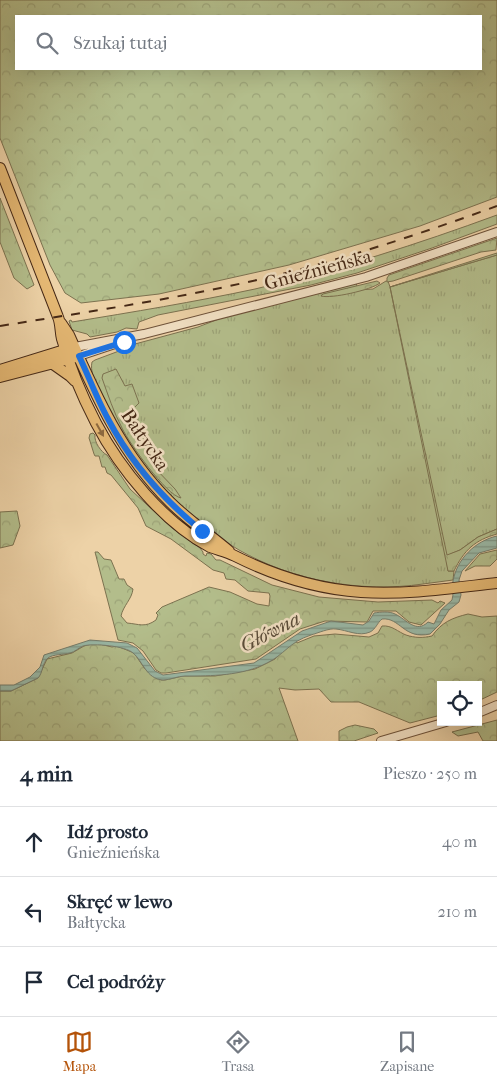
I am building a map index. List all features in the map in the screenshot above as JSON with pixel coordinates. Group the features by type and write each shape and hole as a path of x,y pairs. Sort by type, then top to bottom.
{"main road":[{"name":"Bałtycka","path":"0,168 72,353 79,386 96,423 125,469 143,491 170,518 210,547 278,575 334,589 392,593 497,583"},
{"name":"Bałtycka","path":"72,353 108,420 142,470 184,516 233,555"},
{"name":"Gnieźnieńska","path":"0,378 53,364 72,353"},
{"name":"Gnieźnieńska","path":"0,370 72,353"},
{"path":"53,364 70,376 79,386"}],"street":[{"name":"Gnieźnieńska","path":"72,353 366,277 497,232"},
{"path":"482,711 497,705"},
{"path":"381,741 437,725"}],"green space":[{"path":"0,0 497,0 497,197 420,226 289,265 159,294 81,303 65,293 50,265 0,138"},
{"path":"0,198 34,285 27,289 14,278 0,242"},
{"path":"497,215 497,224 357,273 311,285 158,315 139,322 137,329 126,328 117,332 90,337 87,334 72,330 69,321 186,303 286,282 377,256"},
{"path":"497,238 496,250 481,252 387,282 389,275"},
{"path":"497,253 497,255 390,287"},
{"path":"497,255 497,529 478,537 460,550 446,556 448,571 454,571 453,580 427,584 376,587 328,582 282,570 239,550 214,533 180,505 139,462 123,438 100,394 93,376 92,362 95,360 135,344 198,327 224,317 356,283 358,290 373,289 386,281 388,281 390,287"},
{"path":"377,281 380,283 360,291 342,295 321,296 323,294"},
{"path":"390,287 447,555 460,550 478,537 497,529 497,534 482,539 471,547 462,557 454,571 448,571"},
{"path":"116,369 125,386 132,384 139,403 133,409 154,467 181,498 166,488 148,468 119,422 102,378 103,374"},
{"path":"93,433 98,447 107,455 130,489 172,528 200,548 206,556 207,553 211,554 216,560 220,560 272,585 319,597 378,602 432,600 438,603 440,601 445,603 421,625 409,622 396,611 373,611 367,622 325,621 300,629 256,659 161,673 156,670 143,651 133,643 118,640 95,552 98,552 104,559 111,560 119,579 124,579 127,585 133,589 121,616 127,623 149,624 156,620 158,615 156,613 162,607 209,587 230,592 257,604 269,606 270,596 269,593 248,591 235,580 226,579 224,573 213,570 171,539 146,526 138,508 111,475 107,473 105,467 102,467 99,456 95,456 89,438 90,434"},
{"path":"17,511 20,526 13,545 0,548 0,512"},
{"path":"497,550 497,559 490,566 475,566 465,571 480,554"},
{"path":"468,614 482,617 497,616 497,692 482,699 482,681 437,681 437,716 410,723 359,702 331,702 319,689 295,690 279,688 298,741 0,741 0,691 11,691 38,678 47,659 72,653 84,646 95,643 112,647 117,646 134,653 145,669 161,680 165,680 183,676 215,676 255,669 275,659 285,648 296,641 297,643 314,636 335,634 369,637 378,633 382,626 386,626 413,637 432,636 440,627 457,617"},
{"path":"497,720 497,741 483,741 478,732 458,736 452,732 482,726 482,724"},
{"path":"355,725 374,729 378,733 354,741 339,741 339,731"}],"shaded area":[{"path":"497,536 497,548 479,553 462,571 459,580 461,595 459,602 449,610 440,624 430,634 414,634 393,621 382,619 374,629 366,633 357,634 333,629 303,638 273,660 247,671 216,675 182,676 163,680 157,679 149,673 136,656 129,651 109,646 88,645 67,654 48,658 38,678 11,691 0,691 0,685 14,685 30,677 40,667 44,655 90,640 127,643 137,648 155,671 163,675 254,663 302,631 331,621 363,625 369,621 374,613 390,612 415,626 419,627 428,622 434,624 441,610 452,600 455,573 463,558 481,542"}],"railway":[{"path":"0,326 164,299 261,279 381,246 497,206"}],"route":[{"path":"124,342 79,356 108,420 128,452 152,484 202,531"}],"water label":[{"name":"Główna","path":"270,632"}]}
